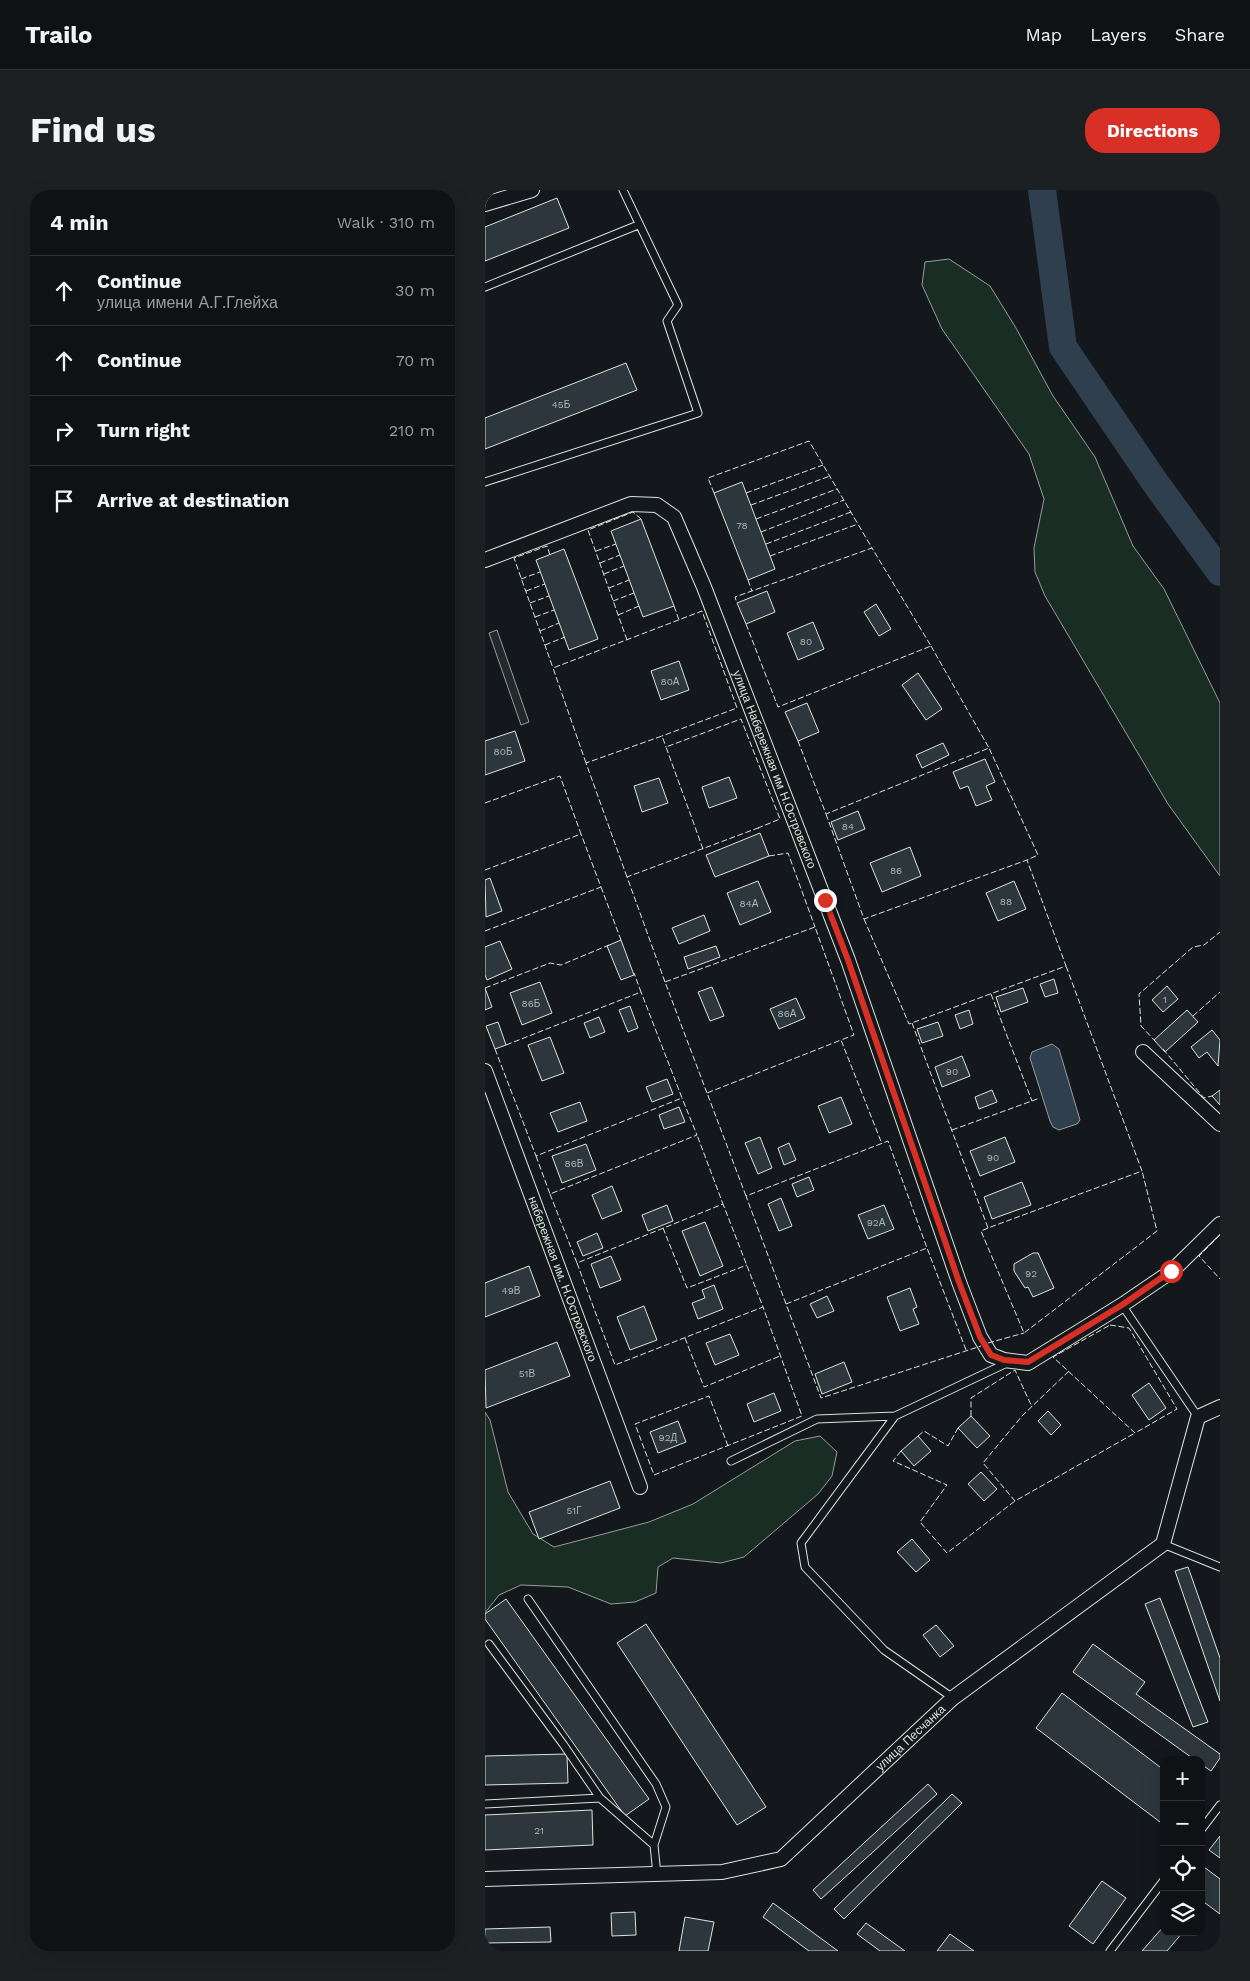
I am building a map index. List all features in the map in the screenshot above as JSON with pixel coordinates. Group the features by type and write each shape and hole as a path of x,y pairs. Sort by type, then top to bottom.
{"street":[{"path":"485,204 532,190"},
{"name":"улица Набережная им Н.Островского","path":"485,560 631,504 657,505 674,517 704,587 848,960 959,1282 980,1337 991,1355 1012,1361 1028,1362 1122,1305 1171,1271 1220,1224"},
{"path":"1143,1052 1220,1124"},
{"name":"набережная им. Н.Островского","path":"485,1071 640,1488"},
{"path":"1163,1544 1198,1417 1220,1408"},
{"name":"улица Песчанка","path":"485,1879 722,1872 781,1859 953,1698 1163,1544"}],"lane":[{"path":"485,482 698,412 667,321 678,305 638,225 623,190"},
{"path":"485,287 638,225"},
{"path":"1122,1305 1198,1417"},
{"path":"731,1461 817,1419 895,1416 1012,1361"},
{"path":"895,1416 801,1543 805,1567 884,1650 953,1698"},
{"path":"1163,1544 1220,1567"},
{"path":"528,1599 656,1784 665,1807 654,1845 657,1875"},
{"path":"489,1644 563,1744 600,1798 654,1845"},
{"path":"485,1804 600,1798"},
{"path":"1205,1825 1220,1805"},
{"path":"1110,1951 1160,1885"}],"green space":[{"path":"949,259 990,286 1016,328 1053,396 1095,457 1133,546 1164,589 1220,703 1220,876 1168,804 1045,596 1035,572 1034,548 1044,499 1029,454 942,329 922,285 925,262"},
{"path":"485,1412 490,1420 508,1492 533,1534 554,1547 649,1522 693,1504 795,1441 820,1436 837,1452 832,1476 818,1494 744,1557 721,1563 673,1558 658,1567 656,1593 635,1602 611,1604 568,1587 521,1585 499,1595 485,1613"}],"shaded area":[{"path":"497,630 529,722 521,725 489,633"}],"water":[{"path":"1052,1044 1059,1049 1080,1120 1077,1124 1059,1130 1053,1127 1050,1121 1030,1058 1032,1052"}],"building":[{"path":"557,198 569,228 485,261 485,227"},
{"path":"626,363 637,390 485,449 485,418"},
{"path":"742,482 775,569 748,580 714,493"},
{"path":"641,519 674,606 643,617 611,531"},
{"path":"564,549 598,639 569,650 536,560"},
{"path":"767,591 775,612 746,624 737,603"},
{"path":"876,604 891,629 879,636 864,612"},
{"path":"813,622 824,649 798,660 787,633"},
{"path":"679,661 689,690 661,700 651,671"},
{"path":"918,673 942,709 926,720 902,685"},
{"path":"807,703 819,732 798,741 785,712"},
{"path":"515,731 525,761 485,775 485,741"},
{"path":"943,743 949,755 922,768 916,755"},
{"path":"985,759 995,782 986,786 992,800 976,806 968,786 960,789 953,772"},
{"path":"729,777 737,798 709,808 702,787"},
{"path":"659,778 668,803 642,812 634,786"},
{"path":"858,811 865,829 838,840 831,822"},
{"path":"760,833 769,856 715,877 706,855"},
{"path":"910,847 921,876 882,892 870,863"},
{"path":"490,878 502,911 486,917 485,880"},
{"path":"758,881 771,912 740,925 727,893"},
{"path":"1014,881 1026,909 998,921 986,893"},
{"path":"704,915 710,931 679,944 672,928"},
{"path":"621,940 634,975 621,980 607,946"},
{"path":"500,941 512,969 487,980 485,975 485,947"},
{"path":"716,946 720,957 688,969 684,957"},
{"path":"1054,979 1058,993 1045,997 1040,984"},
{"path":"540,982 552,1013 522,1025 510,993"},
{"path":"1167,986 1178,999 1163,1012 1152,1000"},
{"path":"712,987 724,1016 710,1021 698,992"},
{"path":"485,988 492,1007 485,1010"},
{"path":"1023,988 1028,1002 1001,1012 996,997"},
{"path":"796,998 805,1018 779,1029 770,1009"},
{"path":"630,1006 638,1028 628,1032 619,1010"},
{"path":"969,1010 973,1024 960,1029 955,1015"},
{"path":"1187,1010 1198,1022 1165,1052 1154,1040"},
{"path":"599,1017 605,1032 590,1038 584,1023"},
{"path":"498,1022 506,1045 495,1049 486,1026"},
{"path":"938,1022 943,1036 922,1043 917,1029"},
{"path":"1212,1030 1220,1040 1218,1066 1207,1052 1199,1058 1191,1047"},
{"path":"550,1037 564,1073 542,1081 528,1045"},
{"path":"962,1056 970,1076 942,1087 935,1067"},
{"path":"667,1079 673,1094 652,1102 646,1087"},
{"path":"992,1090 997,1102 979,1109 975,1097"},
{"path":"1220,1090 1220,1105 1212,1096"},
{"path":"841,1097 852,1124 829,1133 818,1106"},
{"path":"580,1102 587,1121 558,1132 550,1113"},
{"path":"679,1107 685,1122 664,1129 659,1115"},
{"path":"760,1137 772,1168 758,1174 745,1143"},
{"path":"1005,1137 1015,1162 980,1176 970,1151"},
{"path":"789,1143 796,1160 784,1165 778,1148"},
{"path":"586,1144 596,1170 562,1183 552,1156"},
{"path":"809,1177 814,1190 797,1197 792,1184"},
{"path":"1022,1182 1031,1205 992,1219 984,1197"},
{"path":"612,1186 622,1211 602,1219 592,1195"},
{"path":"781,1198 792,1226 779,1231 768,1204"},
{"path":"667,1205 673,1221 648,1231 642,1215"},
{"path":"884,1205 894,1229 868,1239 858,1215"},
{"path":"705,1222 723,1266 700,1276 682,1231"},
{"path":"597,1233 603,1248 583,1256 577,1242"},
{"path":"1033,1253 1038,1253 1054,1288 1033,1297 1028,1287 1025,1288 1014,1271 1014,1264"},
{"path":"611,1256 621,1280 600,1288 591,1264"},
{"path":"529,1266 540,1296 485,1317 485,1283"},
{"path":"714,1285 723,1309 698,1319 692,1303 705,1298 702,1290"},
{"path":"910,1288 917,1307 913,1309 919,1324 900,1331 887,1297"},
{"path":"827,1296 834,1311 817,1318 810,1304"},
{"path":"644,1306 657,1340 630,1350 617,1317"},
{"path":"730,1334 739,1355 715,1365 706,1343"},
{"path":"557,1342 570,1376 486,1408 485,1370"},
{"path":"844,1362 852,1382 822,1394 815,1374"},
{"path":"1149,1383 1166,1408 1149,1420 1132,1395"},
{"path":"774,1393 781,1411 754,1422 747,1404"},
{"path":"1048,1411 1061,1425 1051,1435 1038,1421"},
{"path":"971,1416 990,1436 977,1448 958,1428"},
{"path":"678,1421 686,1442 658,1453 650,1432"},
{"path":"918,1436 931,1451 914,1466 901,1451"},
{"path":"981,1472 997,1489 984,1501 968,1484"},
{"path":"610,1481 620,1508 539,1539 529,1512"},
{"path":"912,1539 930,1560 916,1572 897,1552"},
{"path":"1188,1567 1220,1658 1220,1701 1175,1571"},
{"path":"1160,1598 1208,1722 1193,1727 1145,1604"},
{"path":"506,1599 649,1799 625,1816 485,1619 485,1614"},
{"path":"646,1624 766,1807 737,1825 617,1643"},
{"path":"936,1625 954,1646 940,1657 923,1635"},
{"path":"1093,1644 1145,1682 1136,1694 1220,1754 1220,1758 1211,1771 1205,1767 1205,1756 1189,1756 1073,1672"},
{"path":"1062,1693 1160,1767 1160,1822 1036,1728"},
{"path":"567,1754 568,1783 485,1785 485,1756"},
{"path":"928,1784 937,1794 821,1899 813,1890"},
{"path":"952,1794 962,1803 844,1919 834,1909"},
{"path":"592,1810 593,1845 485,1850 485,1815"},
{"path":"1220,1836 1220,1858 1209,1850"},
{"path":"1205,1868 1220,1879 1220,1914 1205,1903"},
{"path":"1102,1881 1126,1898 1093,1944 1069,1926"},
{"path":"773,1903 838,1951 809,1951 763,1917"},
{"path":"635,1912 636,1935 612,1936 611,1913"},
{"path":"685,1917 714,1922 708,1951 679,1951"},
{"path":"866,1923 905,1951 880,1951 857,1934"},
{"path":"550,1927 551,1942 485,1943 485,1929"},
{"path":"1160,1931 1160,1936 1180,1936 1167,1951 1142,1951"},
{"path":"950,1934 974,1951 937,1951"}],"waterway":[{"path":"1042,190 1063,347 1154,481 1220,572"}],"fence":[{"path":"714,493 708,478 809,441 872,548 735,597 737,603"},
{"path":"746,493 823,465"},
{"path":"751,505 830,476"},
{"path":"756,519 837,489"},
{"path":"761,532 844,500"},
{"path":"627,640 588,530 633,512 641,519"},
{"path":"766,544 851,512"},
{"path":"770,556 858,524"},
{"path":"596,551 616,544"},
{"path":"550,555 547,546 514,558 553,668"},
{"path":"746,624 778,707 931,646 872,548"},
{"path":"600,563 620,555"},
{"path":"604,574 624,566"},
{"path":"521,579 540,572"},
{"path":"609,588 629,580"},
{"path":"748,580 752,591"},
{"path":"526,591 545,584"},
{"path":"613,601 634,593"},
{"path":"530,603 549,596"},
{"path":"618,615 639,606"},
{"path":"674,606 679,620"},
{"path":"535,617 554,610"},
{"path":"586,763 553,668 702,611 737,708 662,736"},
{"path":"540,631 559,623"},
{"path":"545,645 565,637"},
{"path":"798,741 826,814 989,748 931,646"},
{"path":"703,849 666,747 741,719 780,819 758,828"},
{"path":"627,877 586,763 662,736 666,747"},
{"path":"826,814 864,919 1027,860 1038,855 989,748"},
{"path":"485,803 560,776 581,834 485,870"},
{"path":"665,982 627,877 758,828 759,830"},
{"path":"485,931 601,887 581,834"},
{"path":"769,856 788,853 815,927"},
{"path":"864,919 909,1024 1066,966 1027,860"},
{"path":"601,887 621,940 619,941"},
{"path":"707,1093 665,982 815,927 854,1035 841,1040"},
{"path":"1156,1042 1141,1026 1139,994 1193,947 1204,945 1220,932"},
{"path":"485,988 550,963 561,965 609,945"},
{"path":"912,1023 988,1228 1142,1171 1066,966"},
{"path":"506,1045 641,992 634,973"},
{"path":"495,1049 536,1156 682,1098 641,992"},
{"path":"1193,1016 1220,992"},
{"path":"991,994 1032,1101"},
{"path":"746,1196 707,1093 841,1040 882,1144"},
{"path":"1163,1049 1204,1098 1212,1096"},
{"path":"536,1156 550,1194 697,1135 682,1098"},
{"path":"952,1130 1040,1098"},
{"path":"550,1194 577,1263 723,1204 697,1135"},
{"path":"786,1304 746,1196 888,1141 927,1248"},
{"path":"988,1228 981,1231 1024,1333 1157,1231 1142,1171"},
{"path":"577,1263 615,1365 763,1307 723,1204"},
{"path":"663,1228 687,1288 747,1265"},
{"path":"1220,1235 1199,1256 1220,1279"},
{"path":"966,1350 927,1248 786,1304 821,1398 981,1346"},
{"path":"728,1446 709,1396 635,1424 654,1475 802,1416 763,1307"},
{"path":"1110,1325 1129,1328 1177,1409 1135,1433 1053,1357 1110,1325"},
{"path":"988,1343 1024,1333"},
{"path":"685,1338 704,1387 780,1356"},
{"path":"971,1416 971,1398 1015,1370 1032,1407"},
{"path":"1069,1371 1022,1416 983,1463 1015,1501 1135,1433"},
{"path":"918,1436 924,1431 948,1446 958,1428"},
{"path":"901,1451 893,1461 947,1485 920,1522 947,1553 1015,1501"}],"route":[{"path":"825,900 848,960 959,1282 980,1337 991,1355 1004,1360 1028,1362 1122,1305 1171,1271"}]}
